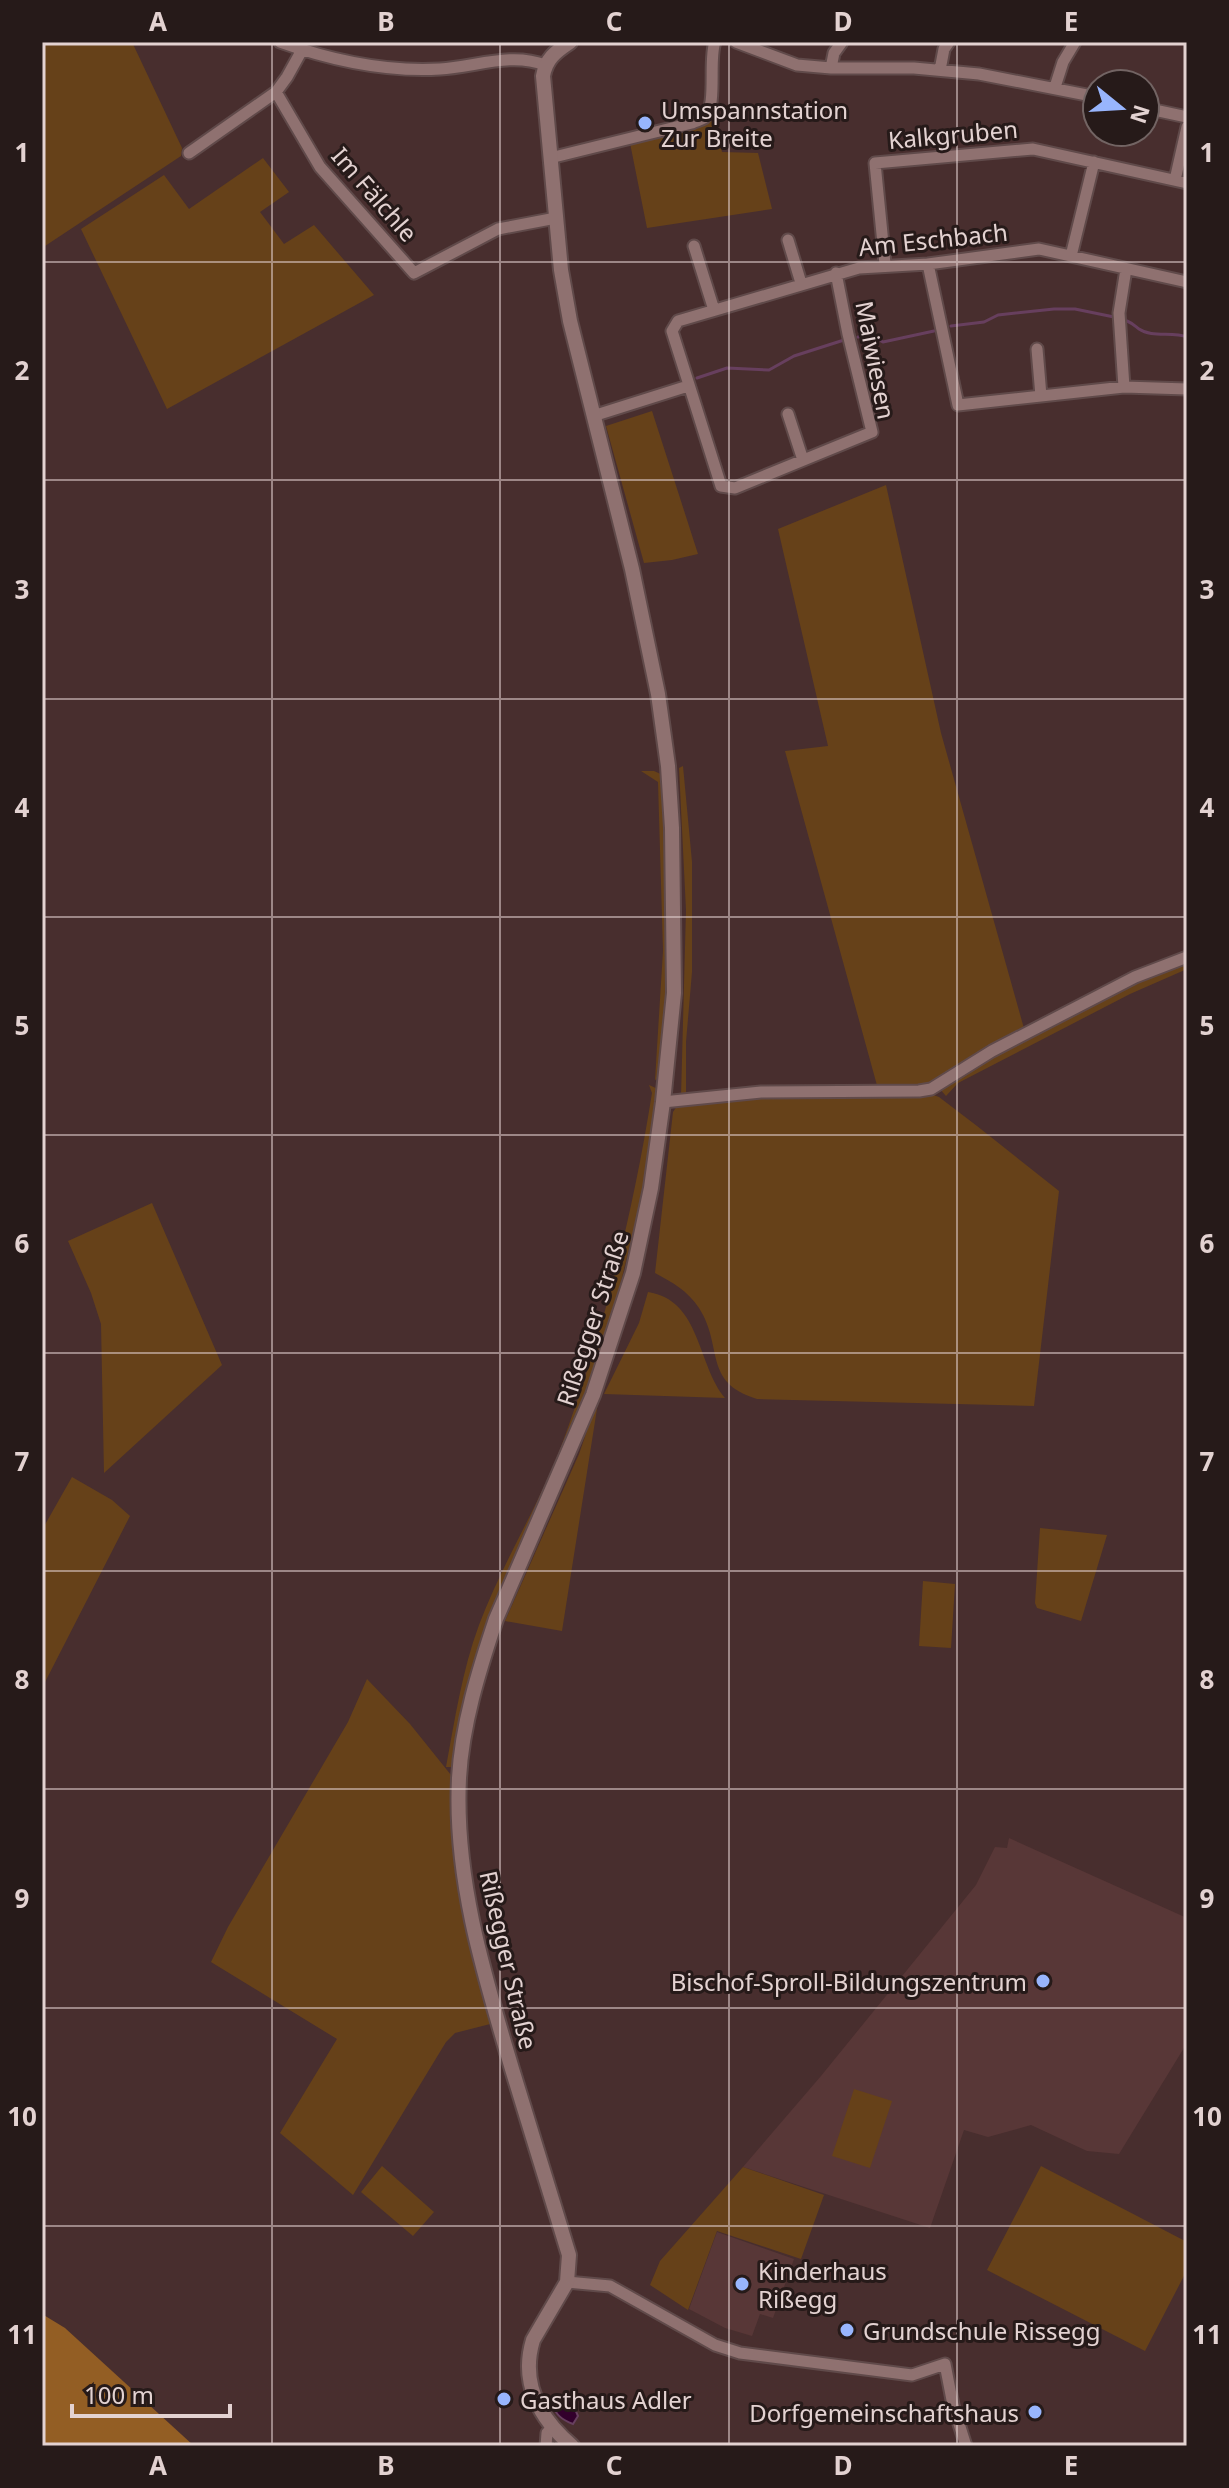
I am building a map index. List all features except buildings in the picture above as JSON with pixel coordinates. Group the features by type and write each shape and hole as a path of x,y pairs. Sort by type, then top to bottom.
{"street":[{"path":"280,42 302,50 404,69 441,69 520,59 545,65 552,55 570,42"},
{"path":"550,158 704,118 711,102 715,42"},
{"path":"736,42 797,65 940,70 1008,78 1081,93"},
{"path":"831,68 834,53 842,42"},
{"path":"940,70 944,49 949,42"},
{"path":"1055,87 1063,62 1075,42"},
{"path":"189,153 276,92 302,50"},
{"name":"Rißegger Straße","path":"545,65 542,88 561,270 570,321 632,569 658,694 668,766 674,889 670,1038 651,1188 639,1250 624,1303 568,1457 492,1631 473,1694 460,1768 461,1852 470,1913 498,2022 569,2255 567,2282"},
{"name":"Im Fälchle","path":"276,92 320,167 414,273 498,229 556,218"},
{"path":"1161,111 1187,117"},
{"name":"Kalkgruben","path":"885,264 875,163 1033,149 1181,182 1187,127"},
{"path":"1071,256 1094,162"},
{"path":"788,240 801,283"},
{"path":"694,246 714,310"},
{"name":"Am Eschbach","path":"688,386 672,331 678,321 836,273 885,264 928,264 1039,249 1187,282"},
{"path":"928,264 958,405 1124,387 1187,389"},
{"path":"1124,387 1119,313 1126,269"},
{"name":"Maiwiesen","path":"688,386 721,486 735,488 872,432 836,273"},
{"path":"1037,349 1041,396"},
{"path":"593,416 688,386"},
{"path":"788,414 803,460"},
{"path":"663,1102 761,1092 931,1089 992,1051 1135,977 1187,957"},
{"path":"572,2446 542,2416 533,2390 530,2351 537,2330 567,2282 610,2286 715,2345 740,2353 912,2375 945,2364 953,2405 966,2446"},
{"path":"546,2446 547,2433 552,2428"}],"shaded area":[{"path":"42,42 132,42 182,148 181,156 42,248"},
{"path":"714,112 722,152 758,153 772,209 647,228 630,143"},
{"path":"263,158 289,192 260,212 284,244 314,225 374,295 167,409 81,229 164,175 189,209"},
{"path":"652,411 698,554 644,563 606,426"},
{"path":"886,485 941,733 1025,1032 931,1085 878,1089 785,751 828,746 778,529"},
{"path":"683,766 692,862 692,972 686,1042 686,1095 681,1097 686,910 679,768"},
{"path":"641,771 654,771 665,776 671,961 659,1078 655,1080 663,951 658,782"},
{"path":"1187,959 1187,969 1130,994 958,1083 946,1096 939,1088 1060,1019"},
{"path":"649,1085 658,1089 644,1188 613,1314 583,1405 516,1561 457,1762 453,1767 446,1767 463,1677 479,1625 553,1467 591,1358 616,1271 636,1182 652,1093"},
{"path":"928,1093 939,1097 1059,1191 1034,1406 757,1399 740,1392 721,1373 706,1322 695,1302 655,1273 673,1112 677,1106 764,1095"},
{"path":"152,1203 222,1365 104,1473 101,1324 68,1241"},
{"path":"648,1292 665,1297 688,1320 725,1398 604,1394 639,1323"},
{"path":"599,1396 562,1631 505,1621 579,1454"},
{"path":"72,1477 112,1500 130,1516 42,1688 42,1530"},
{"path":"1040,1528 1107,1535 1081,1621 1037,1608"},
{"path":"923,1581 955,1584 951,1648 919,1646"},
{"path":"367,1679 459,1781 461,1852 498,2022 455,2033 446,2042 353,2195 280,2133 337,2039 211,1962 228,1927 348,1722"},
{"name":"Bischof-Sproll-Bildungszentrum","path":"1009,1838 1187,1918 1187,2043 1119,2154 1087,2151 1031,2125 988,2137 964,2130 930,2228 743,2167 976,1885 995,1847 1007,1848"},
{"path":"854,2089 892,2101 870,2168 832,2156"},
{"path":"382,2166 434,2212 413,2236 361,2192"},
{"path":"1041,2166 1187,2242 1187,2270 1145,2351 987,2270"},
{"path":"743,2167 824,2195 801,2259 717,2231 688,2310 650,2285 660,2261"},
{"name":"Kinderhaus Rißegg","path":"717,2232 794,2259 773,2318 760,2314 752,2336 725,2328 689,2309"},
{"path":"42,2314 65,2328 194,2446 42,2446"},
{"path":"566,2397 572,2402 578,2416 573,2424 560,2417 552,2404"}],"waterway":[{"path":"951,326 984,322 998,315 1054,309 1075,309 1114,317"},
{"path":"1127,321 1144,332 1187,337"},
{"path":"858,337 870,335 883,342 934,331"},
{"path":"697,378 727,368 769,370 794,356 844,340"}],"place":[{"name":"Umspannstation Zur Breite","path":"645,123"},
{"name":"Bischof-Sproll-Bildungszentrum","path":"1043,1981"},
{"name":"Kinderhaus Rißegg","path":"742,2284"},
{"name":"Grundschule Rissegg","path":"847,2330"},
{"name":"Gasthaus Adler","path":"504,2399"},
{"name":"Dorfgemeinschaftshaus","path":"1035,2412"}]}
